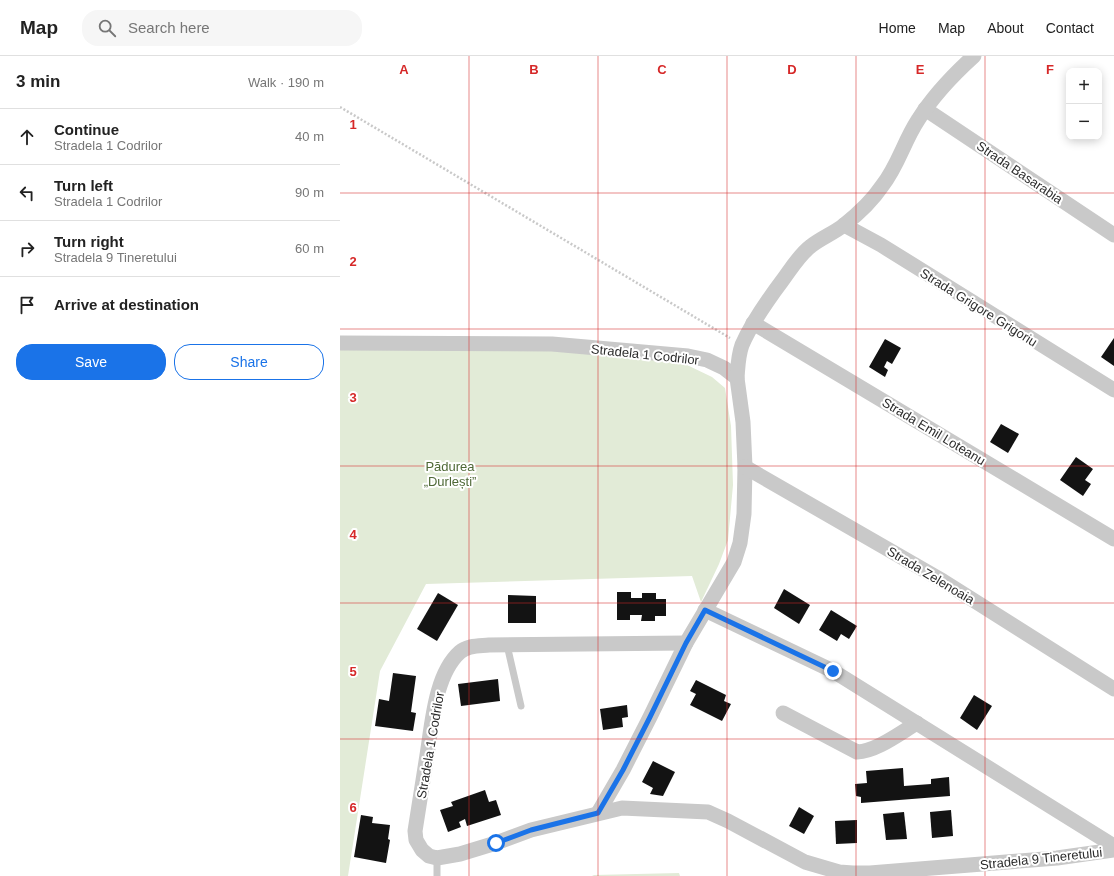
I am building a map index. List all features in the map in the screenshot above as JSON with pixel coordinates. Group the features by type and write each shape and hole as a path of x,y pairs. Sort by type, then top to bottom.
{"street":[{"path":"437,858 460,854 531,830 598,813 623,770 686,643 734,562 740,543 744,514 745,467 743,422 738,378 738,362 742,345 753,323 771,295 797,260 810,247 844,225 862,209 883,186 896,165 917,120 948,82 974,56"},
{"name":"Strada Basarabia","path":"925,109 1114,235"},
{"name":"Strada Grigore Grigoriu","path":"844,225 881,245 1114,390"},
{"name":"Strada Emil Loteanu","path":"753,323 1114,539"},
{"name":"Stradela 1 Codrilor","path":"340,343 552,344 688,356 707,360 724,368 738,378"},
{"name":"Strada Zelenoaia","path":"745,467 943,581 1114,689"},
{"name":"Stradela 9 Tineretului","path":"705,610 833,671 1114,846"},
{"name":"Stradela 1 Codrilor","path":"437,858 429,856 422,850 416,840 416,832 436,698 448,665 460,651 473,646 686,643"},
{"path":"783,713 857,752 865,752 874,749 917,723"},
{"name":"Stradela 9 Tineretului","path":"598,813 622,808 708,812 805,862 839,872 870,873 1057,858 1114,850"}],"lane":[{"path":"507,645 521,706"},
{"path":"437,858 437,876"}],"path":[{"path":"340,107 742,345"}],"green space":[{"name":"Pădurea „Durlești”","path":"340,348 570,349 687,365 712,377 725,388 731,426 733,485 728,540 719,564 701,602 692,576 426,584 380,671 348,876 340,876"},
{"path":"679,873 680,876 592,876 594,875"}],"building":[{"path":"1114,338 1114,366 1101,357"},
{"path":"885,339 901,348 892,364 887,361 884,367 888,370 885,377 869,367"},
{"path":"1001,424 1019,434 1008,453 990,442"},
{"path":"1076,457 1093,469 1085,480 1091,484 1083,496 1060,480"},
{"path":"784,589 810,605 799,624 774,608"},
{"path":"617,592 631,592 631,598 642,598 642,593 656,593 656,599 666,599 666,616 655,616 655,621 641,621 642,615 630,615 630,620 617,620"},
{"path":"438,593 458,605 437,641 417,629"},
{"path":"508,595 536,596 536,623 508,623"},
{"path":"831,610 857,626 849,639 841,634 837,641 819,630"},
{"path":"393,673 416,676 411,712 416,713 413,731 375,726 379,699 389,701"},
{"path":"498,679 500,701 461,706 458,684"},
{"path":"696,680 726,695 724,701 731,704 722,721 690,705 696,694 690,691"},
{"path":"974,695 992,706 977,730 960,718"},
{"path":"627,705 628,717 622,718 623,727 603,730 600,709"},
{"path":"653,761 675,772 663,796 650,794 653,788 642,782"},
{"path":"903,768 904,786 931,784 931,779 949,777 950,796 861,803 861,797 856,796 855,784 867,783 866,771"},
{"path":"485,790 489,802 496,800 501,815 467,826 465,819 459,822 461,827 448,832 440,810 453,806 451,802"},
{"path":"799,807 814,816 804,834 789,826"},
{"path":"951,810 953,836 932,838 930,812"},
{"path":"904,812 907,839 886,840 883,814"},
{"path":"361,815 373,817 372,823 390,825 388,839 390,840 386,863 354,857"},
{"path":"857,820 857,843 836,844 835,821"}],"route":[{"path":"496,843 531,830 598,813 623,770 686,643 705,610 833,671"}]}
